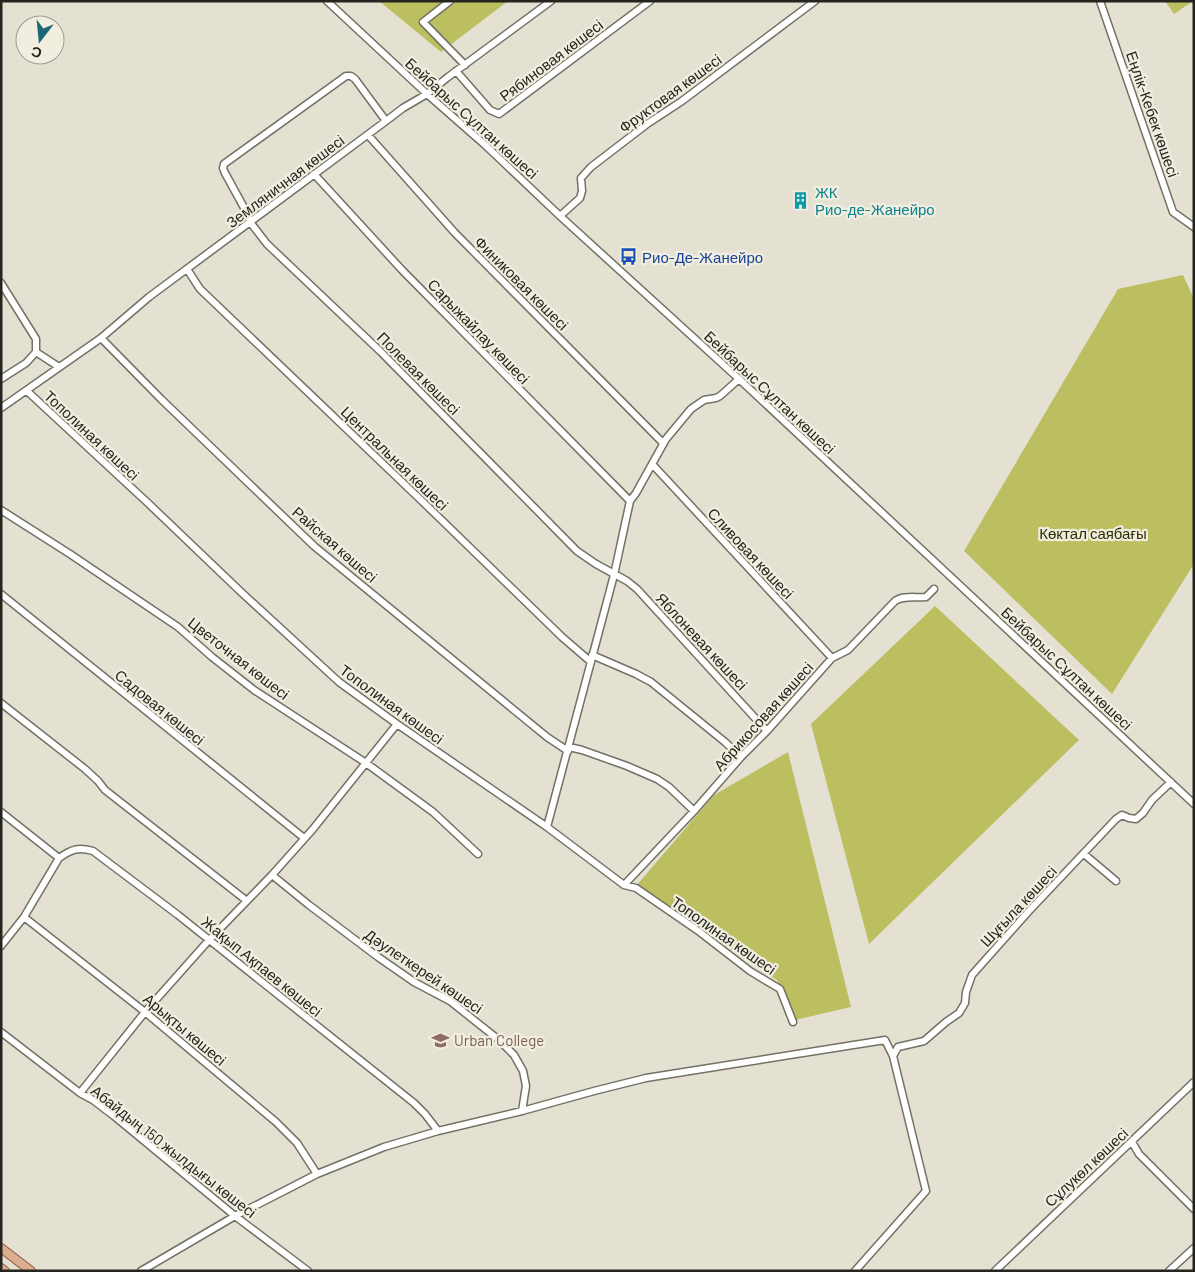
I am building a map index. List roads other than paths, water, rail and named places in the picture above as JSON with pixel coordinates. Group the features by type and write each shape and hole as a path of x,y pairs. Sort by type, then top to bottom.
{"main road":[{"path":"1,1248 31,1271"},
{"path":"1,1268 5,1271"}],"street":[{"name":"Бейбарыс Сұлтан көшесі","path":"327,1 739,380 1194,804"},
{"path":"450,1 423,22 465,65"},
{"name":"Земляничная көшесі","path":"1,408 101,338 149,297 403,108 427,94 551,1"},
{"name":"Рябиновая көшесі","path":"456,71 490,110 499,114 650,1"},
{"name":"Фруктовая көшесі","path":"560,216 580,198 582,191 581,178 591,167 814,1"},
{"name":"Еңлік-Кебек көшесі","path":"1100,1 1173,212 1194,227"},
{"name":"Полевая көшесі","path":"386,121 355,79 351,76 346,76 224,164 223,168 250,222 266,244 381,352 577,551 614,575"},
{"name":"Финиковая көшесі","path":"368,135 455,233 663,443"},
{"name":"Сарыжайлау көшесі","path":"314,174 409,277 630,501"},
{"name":"Центральная көшесі","path":"187,269 200,289 562,637 591,658 636,674 651,682 741,757"},
{"path":"1,283 36,339 36,352 26,363 1,379"},
{"name":"Райская көшесі","path":"101,338 168,406 314,546 547,737 568,749 582,750 657,779 669,787 694,811"},
{"path":"36,352 59,368"},
{"path":"548,827 614,575 630,501 663,443 691,409 704,400 720,396 739,380"},
{"name":"Тополиная көшесі","path":"27,391 339,682 548,827 624,885 636,888 698,930 750,971 780,989 793,1022"},
{"name":"Сливовая көшесі","path":"652,464 832,658"},
{"name":"Цветочная көшесі","path":"1,510 178,627 254,690 366,764 432,812 478,854"},
{"name":"Яблоневая көшесі","path":"614,575 627,581 637,589 767,731"},
{"name":"Абрикосовая көшесі","path":"624,885 694,811 832,658 848,650 894,601 900,597 926,597 934,589"},
{"name":"Садовая көшесі","path":"1,594 304,838"},
{"path":"1,703 85,769 105,790 247,901"},
{"path":"80,1093 145,1012 304,838 397,724"},
{"name":"Шұғыла көшесі","path":"893,1056 898,1047 924,1041 959,1013 965,1003 966,992 972,975 1029,911 1116,819 1122,814 1136,819 1170,782"},
{"path":"1,812 60,858 24,917 1,946"},
{"name":"Жақып Ақпаев көшесі","path":"60,858 75,849 93,852 178,915 414,1103 438,1131"},
{"path":"1084,854 1116,881"},
{"name":"Дәулеткерей көшесі","path":"272,875 378,957 414,982 450,1001 499,1040 514,1055 523,1071 526,1086 522,1111"},
{"name":"Арықты көшесі","path":"24,917 145,1012 276,1122 297,1142 317,1174"},
{"name":"Абайдың 150 жылдығы көшесі","path":"1,1032 80,1093 114,1116 235,1216 308,1271"},
{"path":"141,1271 235,1216 317,1174 384,1147 438,1131 646,1078 885,1040 893,1056 926,1191 855,1271"},
{"name":"Сұлукөл көшесі","path":"995,1271 1194,1082"},
{"path":"1132,1142 1139,1154 1194,1209"},
{"path":"1169,1271 1194,1248"}],"place":[{"name":"ЖК Рио-де-Жанейро","path":"801,201"},
{"name":"Рио-Де-Жанейро","path":"628,257"},
{"name":"Urban College","path":"440,1040"}],"park label":[{"name":"Көктал саябағы","path":"1093,533"}]}
